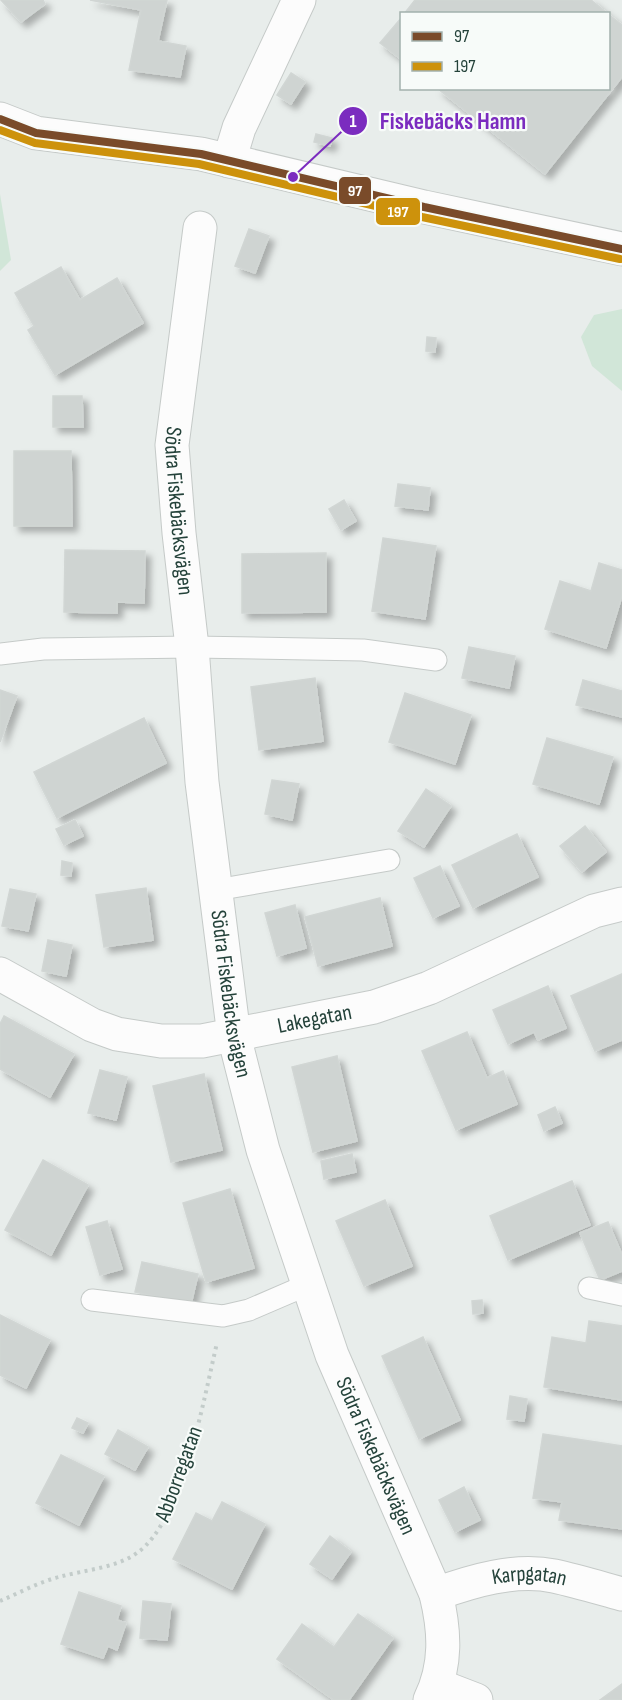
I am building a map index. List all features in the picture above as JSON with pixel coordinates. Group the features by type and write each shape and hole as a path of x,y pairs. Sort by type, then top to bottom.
{"street":[{"path":"229,161 239,128 299,0"},
{"path":"0,120 36,134 196,153 424,207 622,249"},
{"name":"Södra Fiskebäcksvägen","path":"200,228 172,445 192,647 201,782 234,1036 263,1150 332,1356 436,1594 443,1623 444,1650 434,1693 476,1700"},
{"name":"Lakegatan","path":"0,974 92,1025 117,1034 161,1041 202,1041 385,1003 429,988 594,911 622,904"},
{"name":"Karpgatan","path":"436,1594 485,1579 519,1575 552,1576 622,1594"}],"lane":[{"path":"0,654 43,649 192,647 363,650 436,660"},
{"path":"216,890 389,860"},
{"path":"92,1300 223,1316 249,1310 307,1285"},
{"path":"589,1288 622,1296"}],"path":[{"name":"Abborregatan","path":"0,1601 56,1578 109,1564 136,1554 152,1539 166,1520 192,1446 223,1316"}],"green space":[{"path":"0,194 11,260 0,271"},
{"path":"622,309 622,391 592,366 581,337 594,315"}],"building":[{"path":"1,0 43,0 45,4 21,22"},
{"path":"90,0 167,0 158,41 186,46 180,77 129,70 141,10"},
{"path":"415,0 591,0 606,12 406,12"},
{"path":"610,16 622,25 622,77 545,174 440,90 610,90"},
{"path":"400,19 400,58 380,43"},
{"path":"291,73 305,82 291,104 277,95"},
{"path":"316,134 332,138 330,146 314,142"},
{"path":"249,229 269,236 255,273 235,266"},
{"path":"61,267 80,300 117,278 143,323 55,375 28,330 34,326 15,293"},
{"path":"427,337 436,338 435,352 426,351"},
{"path":"53,396 82,396 83,427 53,427"},
{"path":"14,451 71,451 72,526 14,526"},
{"path":"398,484 430,488 428,510 395,506"},
{"path":"344,500 356,521 341,530 329,509"},
{"path":"383,538 436,546 425,619 372,611"},
{"path":"65,550 145,551 144,603 117,602 117,613 64,612"},
{"path":"326,553 326,612 242,613 242,554"},
{"path":"599,563 622,570 622,596 606,648 545,629 560,581 591,591"},
{"path":"469,647 515,656 509,688 462,678"},
{"path":"315,678 323,741 259,750 251,687"},
{"path":"583,680 622,691 622,717 576,705"},
{"path":"0,690 17,696 0,742"},
{"path":"405,693 471,715 455,764 389,742"},
{"path":"144,718 166,763 57,818 34,772"},
{"path":"547,738 613,757 599,804 533,784"},
{"path":"272,780 299,784 292,820 265,814"},
{"path":"426,789 451,806 424,847 398,831"},
{"path":"75,820 83,836 64,845 56,829"},
{"path":"585,826 606,852 582,872 560,846"},
{"path":"517,834 538,877 473,908 452,865"},
{"path":"62,861 72,863 71,876 61,875"},
{"path":"440,866 459,906 433,918 414,878"},
{"path":"146,888 153,940 104,947 96,895"},
{"path":"10,889 36,894 28,931 2,926"},
{"path":"380,898 392,946 318,966 305,917"},
{"path":"295,905 306,948 277,956 265,913"},
{"path":"48,940 72,945 66,976 42,971"},
{"path":"622,974 622,1040 595,1051 571,996"},
{"path":"548,986 566,1028 538,1040 534,1032 508,1044 493,1010"},
{"path":"4,1016 74,1054 50,1097 0,1069 0,1024"},
{"path":"467,1032 487,1078 503,1071 517,1104 456,1130 422,1051"},
{"path":"337,1056 357,1141 313,1152 292,1067"},
{"path":"100,1070 127,1077 116,1120 88,1113"},
{"path":"204,1074 222,1150 171,1162 153,1086"},
{"path":"555,1107 562,1123 544,1131 538,1115"},
{"path":"352,1154 356,1172 324,1179 321,1161"},
{"path":"43,1160 88,1185 51,1255 5,1230"},
{"path":"572,1181 590,1225 508,1260 490,1216"},
{"path":"230,1189 254,1268 206,1282 183,1203"},
{"path":"385,1200 412,1266 364,1286 336,1221"},
{"path":"107,1221 122,1269 100,1275 86,1227"},
{"path":"608,1222 622,1255 622,1271 600,1280 580,1233"},
{"path":"142,1262 198,1274 191,1304 135,1292"},
{"path":"482,1300 483,1313 473,1314 472,1301"},
{"path":"0,1315 50,1340 26,1388 0,1375"},
{"path":"589,1321 622,1326 622,1400 544,1387 552,1337 586,1343"},
{"path":"423,1337 460,1420 419,1439 382,1356"},
{"path":"510,1396 527,1399 524,1421 507,1419"},
{"path":"77,1418 88,1423 83,1433 72,1428"},
{"path":"118,1430 148,1447 135,1470 105,1454"},
{"path":"543,1434 622,1446 622,1529 559,1520 562,1502 533,1498"},
{"path":"61,1455 104,1476 79,1525 36,1503"},
{"path":"464,1487 480,1520 455,1532 439,1500"},
{"path":"222,1502 265,1524 232,1589 173,1559 196,1513 212,1521"},
{"path":"330,1536 351,1552 332,1579 310,1564"},
{"path":"79,1592 121,1606 117,1620 126,1623 117,1650 108,1646 103,1658 61,1644"},
{"path":"143,1601 171,1604 167,1640 140,1638"},
{"path":"358,1614 393,1638 349,1700 334,1700 277,1659 302,1624 334,1647"},
{"path":"622,1684 622,1700 600,1700"}],"transit line":[{"name":"97","path":"0,119 36,133 201,154 424,207 622,249"},
{"name":"197","path":"0,130 35,143 199,164 422,217 620,259"}],"place":[{"name":"Fiskebäcks Hamn","path":"293,177"}]}
